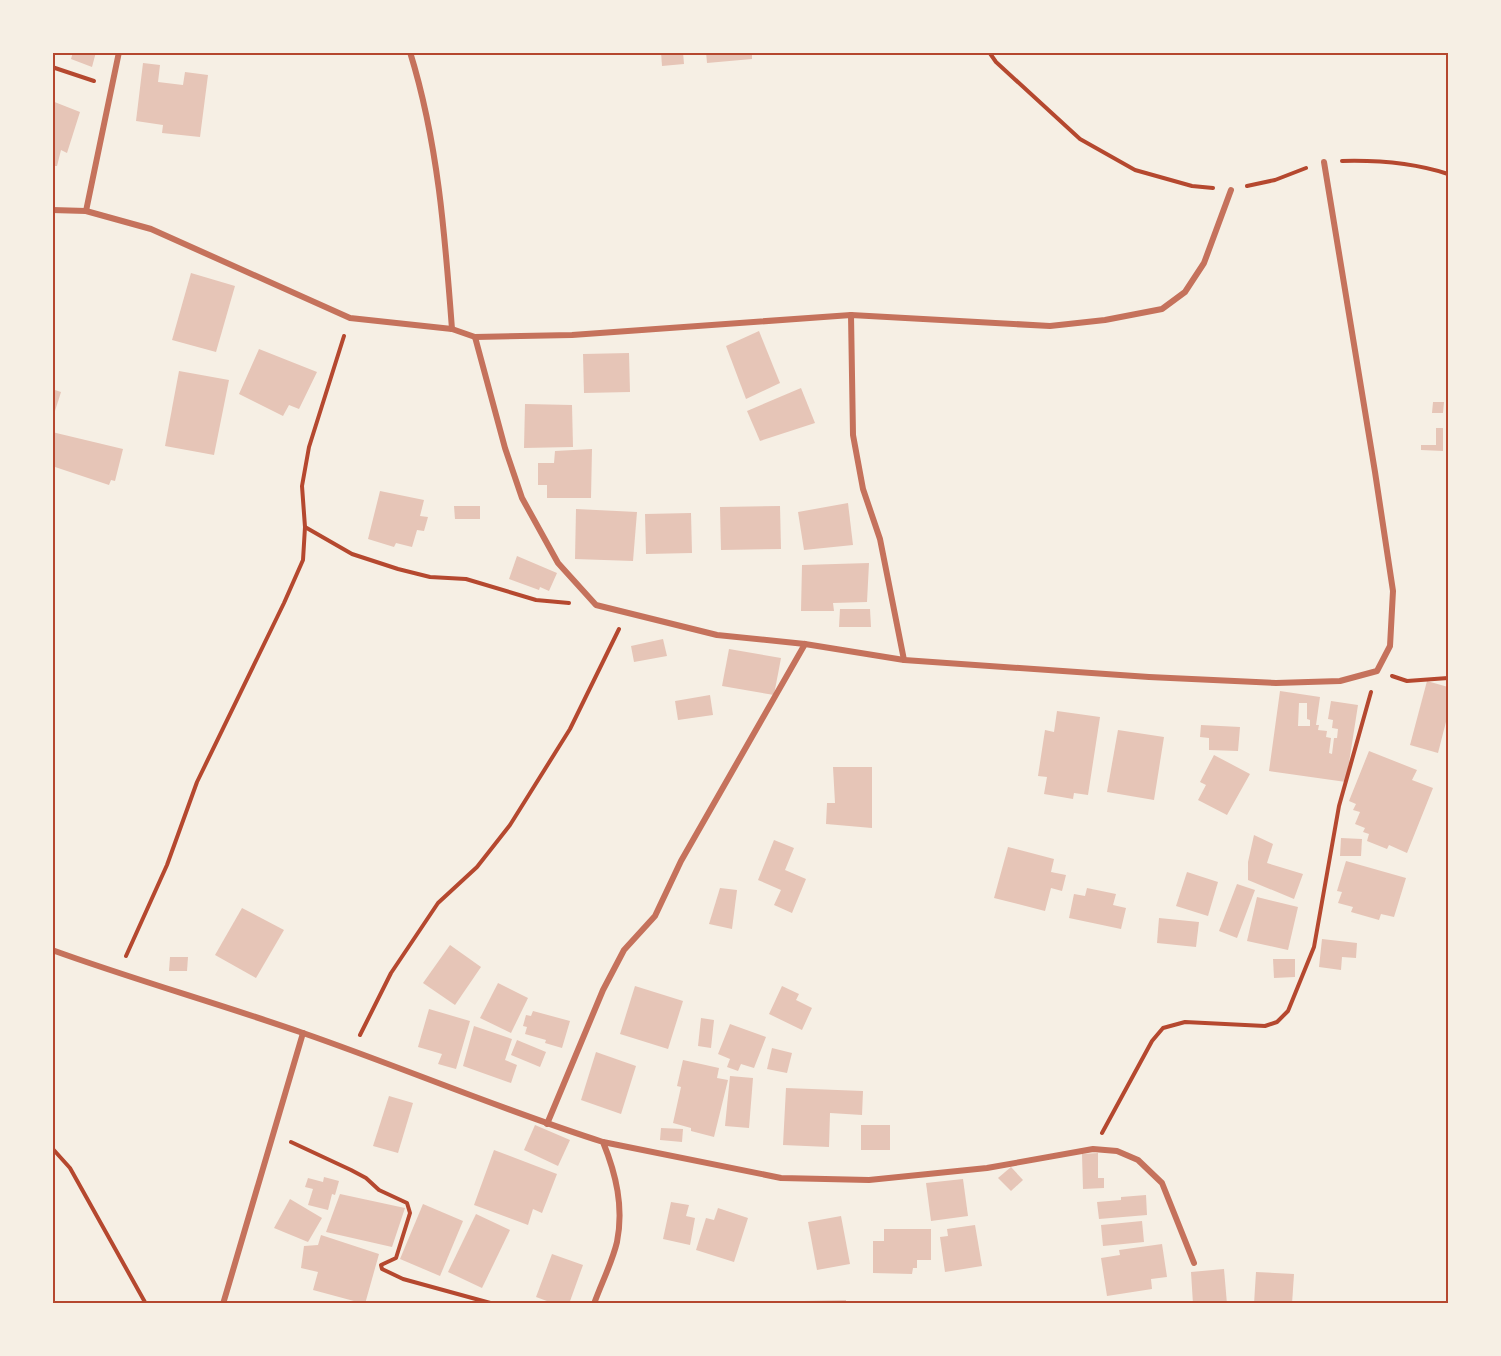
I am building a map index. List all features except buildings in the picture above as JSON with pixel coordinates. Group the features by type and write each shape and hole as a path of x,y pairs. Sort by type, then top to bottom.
{"street":[{"path":"86,211 119,52"},
{"path":"410,52 429,129 443,212 452,329"},
{"path":"475,336 505,448 522,498 558,563 596,605 717,635 904,660 1149,677 1276,683 1340,681 1377,671 1390,645 1393,591 1324,162"},
{"path":"52,210 86,211 151,230 350,318 452,329 475,336 572,336 851,315 1050,326 1105,320 1162,309 1185,292 1204,263 1231,190"},
{"path":"851,315 853,435 863,489 880,539 904,660"},
{"path":"548,1124 603,990 624,950 655,916 681,861 805,645"},
{"path":"52,950 118,974 303,1033 548,1124 603,1142 781,1178 869,1180 987,1168 1093,1149 1117,1151 1138,1160 1162,1183 1194,1263"},
{"path":"223,1304 303,1033"},
{"path":"594,1304 616,1242 620,1201 614,1170 603,1142"}],"path":[{"path":"989,52 996,62 1080,139 1135,170 1192,186 1231,190 1275,180 1324,162 1372,160 1426,167 1449,174"},
{"path":"52,67 111,87"},
{"path":"118,974 167,865 197,782 303,560 305,527 302,486 309,447 350,318"},
{"path":"305,527 352,554 398,569 430,577 466,579 536,600 596,605"},
{"path":"352,1052 391,973 438,903 477,867 510,825 570,729 627,612"},
{"path":"1093,1149 1152,1041 1163,1028 1185,1022 1265,1026 1277,1022 1288,1011 1314,947 1339,806 1377,671 1407,681 1449,678"},
{"path":"273,1134 351,1170 380,1190 407,1203 410,1213 396,1258 381,1264 382,1269 403,1279 494,1304"},
{"path":"52,1148 70,1168 146,1304"}]}
